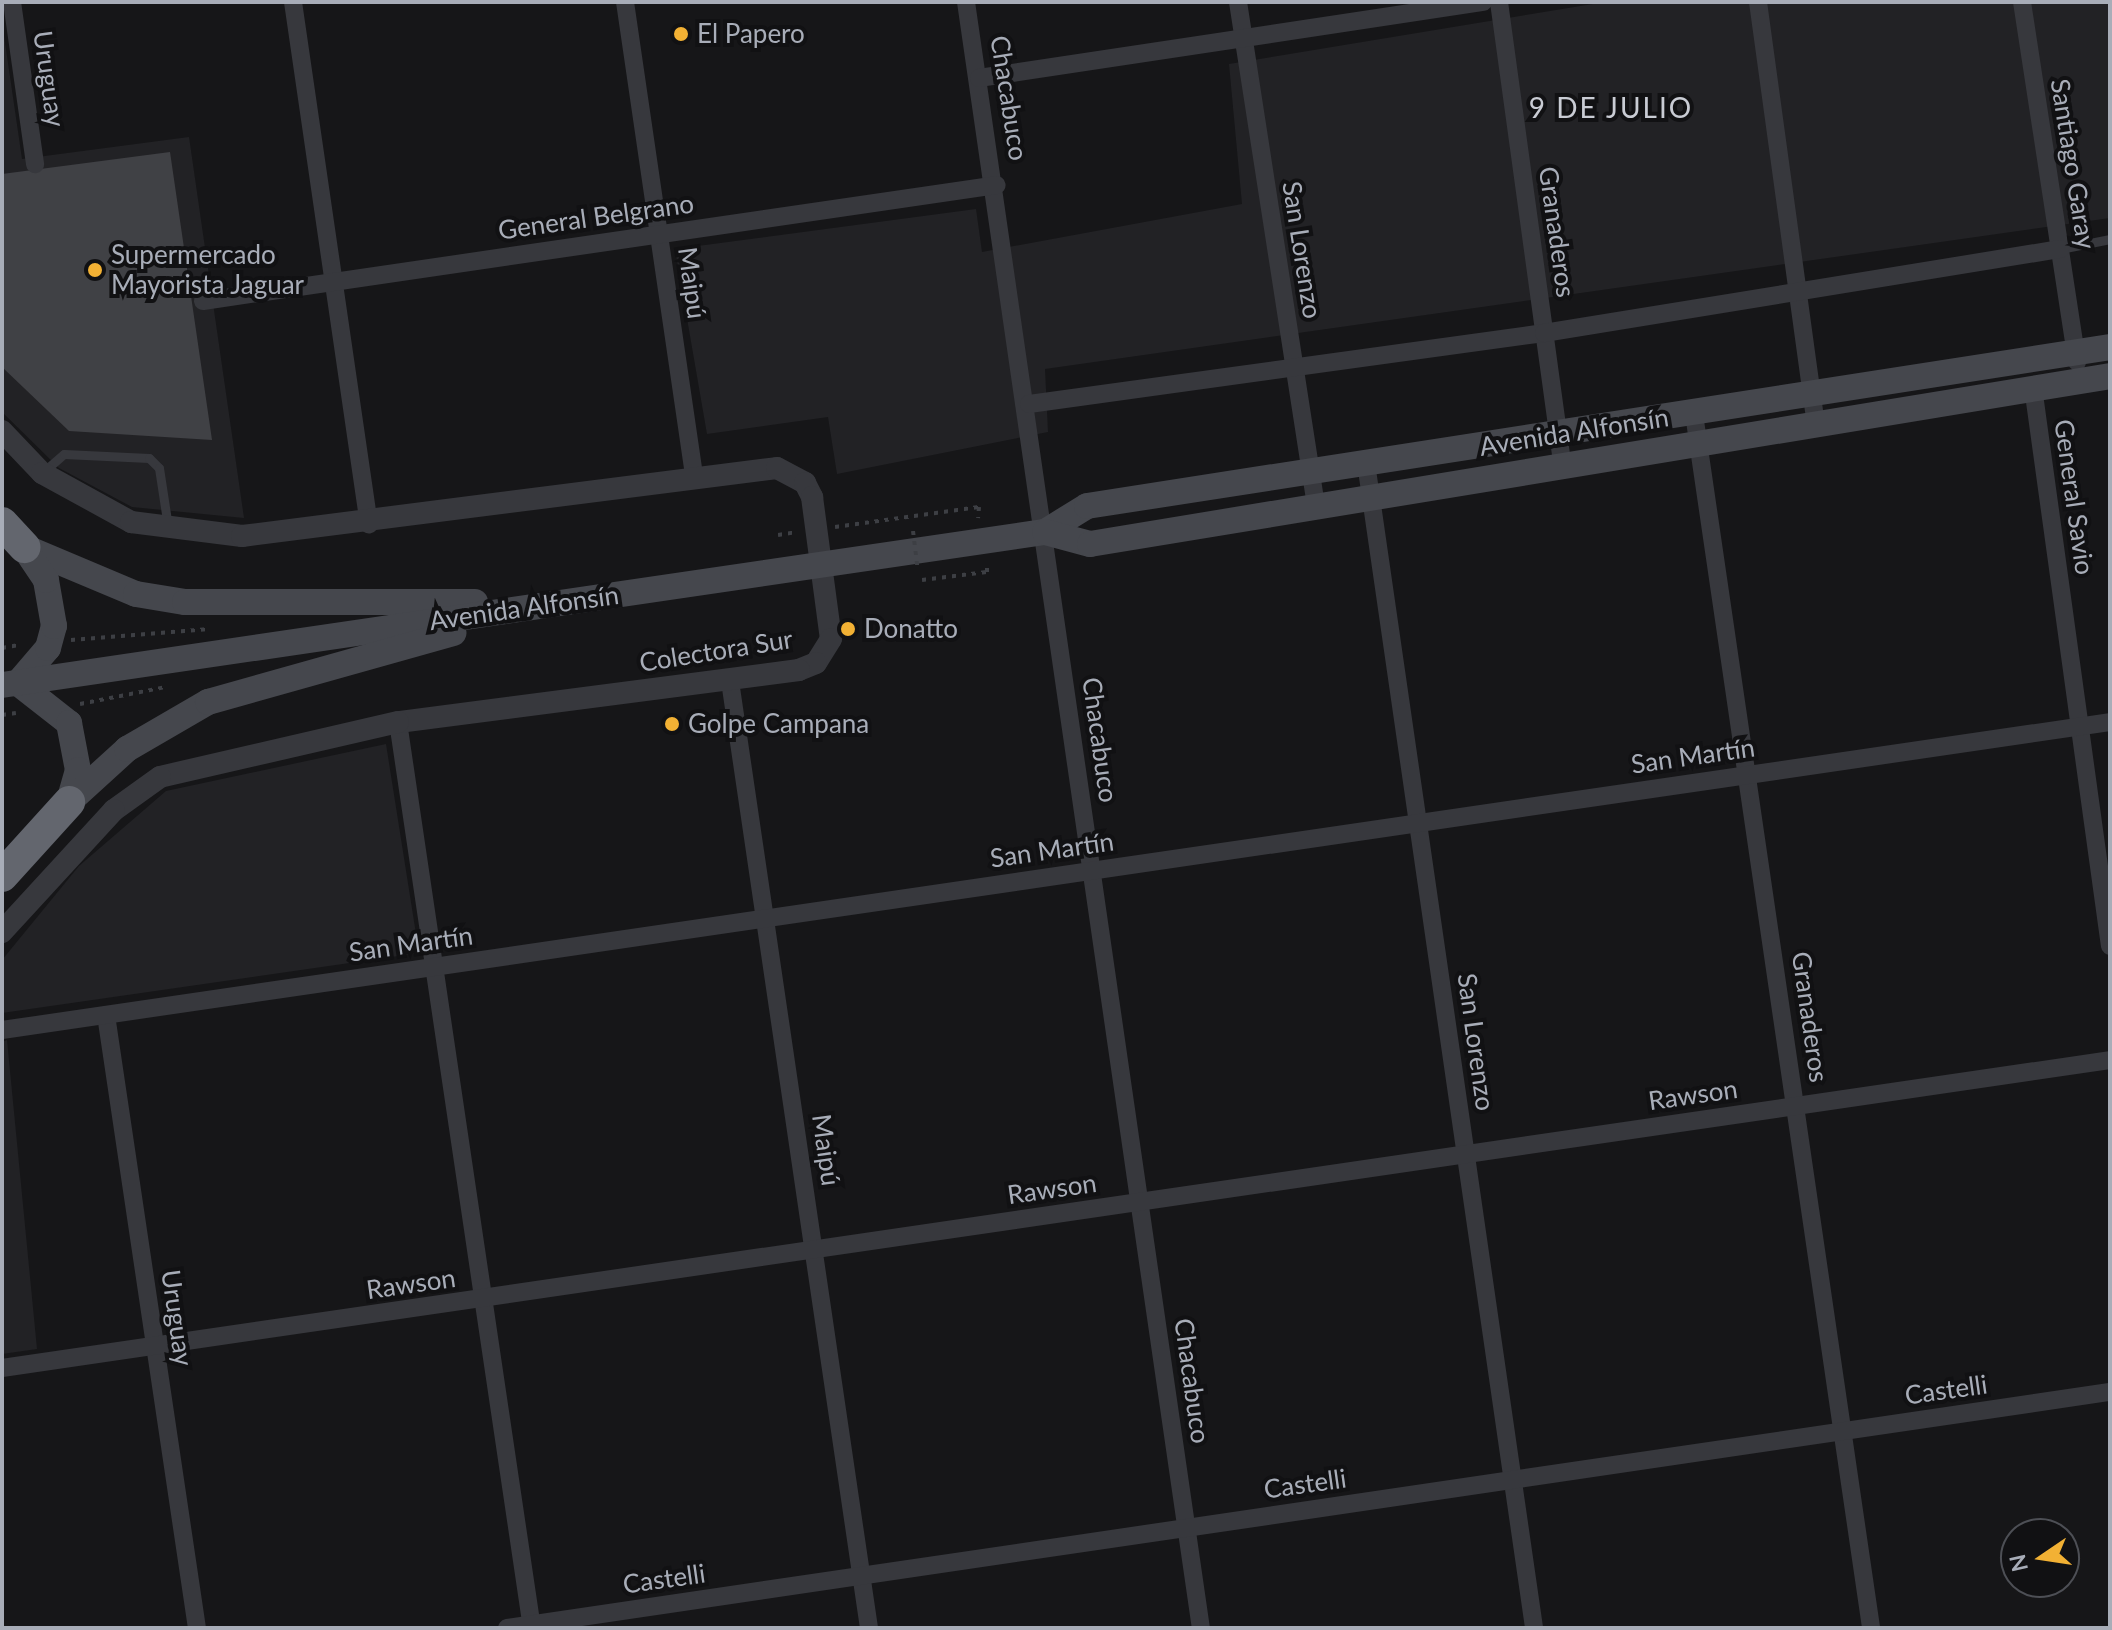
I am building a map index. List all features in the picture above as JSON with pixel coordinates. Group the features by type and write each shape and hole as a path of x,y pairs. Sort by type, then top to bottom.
{"highway":[{"path":"2,523 24,547"},
{"path":"2,876 69,802"}],"main road":[{"name":"Avenida Alfonsín","path":"1045,532 1087,506 2110,347"},
{"name":"Avenida Alfonsín","path":"10,684 1045,532 1090,544 1700,447 1816,424 2110,376"},
{"path":"24,547 136,594 185,602 567,602"},
{"path":"24,547 52,601 50,642 10,684 69,723 78,770 69,802"},
{"path":"69,802 127,749 208,702 567,602"}],"street":[{"name":"Uruguay","path":"12,2 35,164"},
{"path":"293,2 369,525"},
{"name":"Maipú","path":"625,2 694,477"},
{"name":"Chacabuco","path":"966,2 1029,404 1092,871 1201,1628"},
{"name":"San Lorenzo","path":"1238,2 1316,506"},
{"path":"979,78 1483,2"},
{"name":"Granaderos","path":"1499,2 1563,468"},
{"path":"1758,2 1794,288 1816,424"},
{"name":"Santiago Garay","path":"2022,2 2079,381"},
{"name":"General Belgrano","path":"203,301 997,185"},
{"path":"1029,404 1294,364 1544,333 1794,288 2060,249"},
{"name":"General Savio","path":"2033,387 2110,946"},
{"name":"Granaderos","path":"1694,414 1749,774 1871,1628"},
{"name":"Colectora Sur","path":"2,431 42,473 101,508 168,530 242,536 369,525 694,477 792,473 812,497 831,639 826,652 799,670 398,722 160,777 114,810 2,932"},
{"name":"San Lorenzo","path":"1366,463 1534,1628"},
{"name":"Maipú","path":"730,681 869,1628"},
{"path":"398,722 532,1626"},
{"name":"San Martín","path":"2,1030 2110,722"},
{"name":"Uruguay","path":"106,1015 197,1628"},
{"name":"Rawson","path":"2,1368 2110,1060"},
{"name":"Castelli","path":"507,1628 2110,1392"}],"lane":[{"path":"2060,249 2110,239"},
{"path":"42,473 64,454 149,458 159,468 168,530"}],"path":[{"path":"778,535 979,507 981,518 967,520"},
{"path":"918,570 913,531 926,526"},
{"path":"2,648 223,628"}],"shaded area":[{"path":"1605,2 2110,2 2110,218 1045,369 1048,432 837,474 828,417 707,434 675,249 976,209 982,252 1242,204 1229,64"},
{"name":"Supermercado Mayorista Jaguar","path":"2,22 22,159 189,137 244,518 132,507 59,468 2,412"},
{"path":"386,744 419,953 2,1013 2,960 79,866 166,791"},
{"path":"7,1040 37,1349 2,1354 2,1042"}],"building":[{"name":"Supermercado Mayorista Jaguar","path":"170,152 212,440 69,431 2,367 2,174"}],"place":[{"name":"El Papero","path":"681,34"},
{"name":"Supermercado Mayorista Jaguar","path":"95,270"},
{"name":"Donatto","path":"848,629"},
{"name":"Golpe Campana","path":"672,724"}],"district":[{"name":"9 DE JULIO","path":"1611,107"}]}
